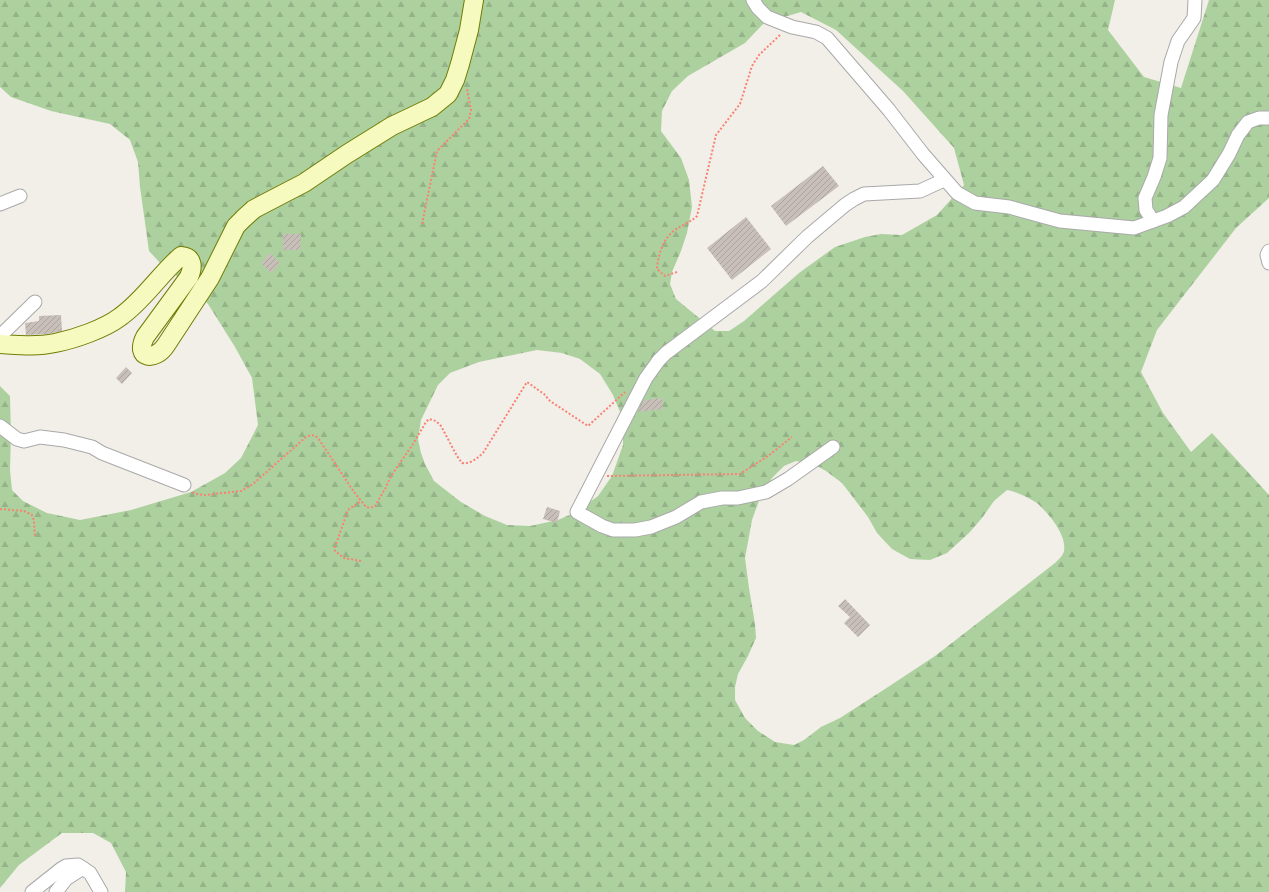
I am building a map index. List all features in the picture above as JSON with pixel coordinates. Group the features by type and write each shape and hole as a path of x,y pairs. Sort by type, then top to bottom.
{"street":[{"path":"0,344 21,346 55,343 105,326 121,317 144,296 172,264 181,256 184,256 188,258 191,264 192,270 189,277 145,337 141,345 142,351 146,355 152,356 160,353 210,278 236,226 254,209 304,183 392,126 432,107 448,94 457,74 469,30 474,0"},
{"path":"754,0 758,8 767,17 789,26 816,32 827,38 889,110 944,180 957,193 975,203 1009,207 1060,221 1134,228 1167,216 1184,207 1213,180 1238,135 1248,122 1258,118 1269,118"},
{"path":"1153,221 1146,210 1145,198 1160,158 1161,115 1171,62 1178,41 1194,18 1195,0"},
{"path":"833,447 788,479 766,492 738,498 722,498 701,502 676,517 651,527 634,530 613,530 602,526 577,512 646,378 666,353 762,281 807,237 833,214 854,199 864,194 920,191 944,180"},
{"path":"0,204 20,196"},
{"path":"1269,251 1267,255 1269,263"},
{"path":"0,336 35,302"},
{"path":"0,426 18,439 24,441 40,437 64,440 92,447 102,454 184,486"},
{"path":"32,892 54,873 66,866 78,865 90,873 101,892"},
{"path":"56,892 66,879 83,868"}],"path":[{"path":"677,272 665,276 657,269 657,263 665,239 674,230 697,216 716,135 740,104 752,66 759,55 789,26"},
{"path":"422,224 437,151 469,119 471,110 467,89 457,74"},
{"path":"184,486 195,494 205,495 241,491 253,484 306,437 315,435 366,508 370,508 375,506 391,476 429,419 436,421 441,426 457,456 462,462 468,464 483,453 527,382 544,394 550,401 588,426 626,391"},
{"path":"596,476 740,474 768,456 792,437"},
{"path":"361,501 348,510 335,546 336,553 344,558 361,561"},
{"path":"0,510 24,512 32,515 35,537"}],"green space":[{"path":"0,0 1115,0 1108,30 1144,77 1181,88 1209,0 1269,0 1269,198 1236,228 1157,330 1141,372 1163,413 1191,452 1212,433 1269,495 1269,892 125,892 126,872 111,843 93,833 62,833 19,865 0,888 0,386 10,396 10,470 12,490 23,501 47,513 80,520 131,510 191,492 225,473 241,458 258,425 252,378 235,347 208,304 195,290 162,265 149,251 138,162 130,140 110,124 51,111 11,97 0,87","holes":["801,12 836,30 903,91 954,148 964,185 937,215 902,235 881,234 865,237 835,247 799,273 744,321 729,331 715,331 676,299 670,284 672,272 687,233 692,207 689,180 681,158 661,131 662,111 672,91 688,76 745,43 764,23","537,350 562,353 580,359 600,374 613,395 623,419 623,445 612,476 598,496 576,512 558,520 530,526 507,525 485,516 461,502 434,481 425,464 418,439 421,420 438,385 450,373 479,362","796,461 815,465 826,471 842,483 868,517 877,533 892,549 910,559 930,560 947,553 969,533 994,501 1007,490 1019,494 1038,504 1047,513 1063,538 1064,551 1055,563 935,656 840,718 821,727 804,740 794,745 775,742 758,731 745,718 735,700 735,687 738,674 756,638 745,558 752,520 760,498 772,478 784,466"]}],"building":[{"path":"823,166 839,186 786,226 771,206"},
{"path":"746,217 771,249 732,280 707,248"},
{"path":"283,234 301,234 300,250 283,250"},
{"path":"270,253 280,263 271,273 261,263"},
{"path":"61,315 62,331 47,334 26,335 25,323 39,321 39,316"},
{"path":"126,367 132,373 122,384 116,378"},
{"path":"662,398 663,409 638,412 644,400"},
{"path":"547,507 560,511 557,523 543,519"},
{"path":"845,599 870,625 858,637 844,623 850,617 838,606"}]}
